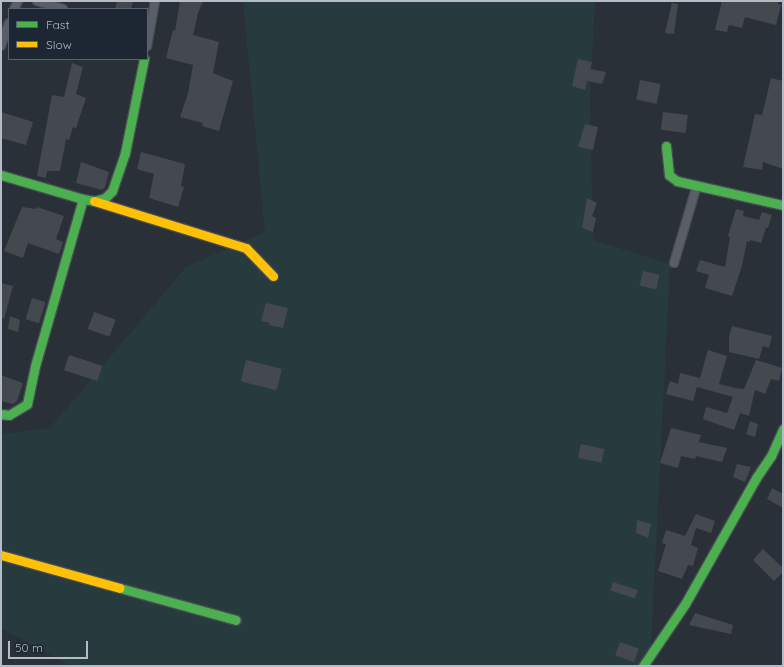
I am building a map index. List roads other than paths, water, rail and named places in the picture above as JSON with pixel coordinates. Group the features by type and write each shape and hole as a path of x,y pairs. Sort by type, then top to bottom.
{"street":[{"path":"37,1 60,8"},
{"path":"148,35 155,1"},
{"path":"1,46 8,26"},
{"path":"94,201 104,198 112,191 125,152 144,60"},
{"path":"666,146 670,175 677,181 783,205"},
{"path":"1,175 94,201 246,248 273,276"},
{"path":"674,263 697,185"},
{"path":"1,414 9,415 27,404 36,366 83,199"},
{"path":"643,666 685,604 756,478 771,456 783,429"},
{"path":"1,555 236,620"}]}
